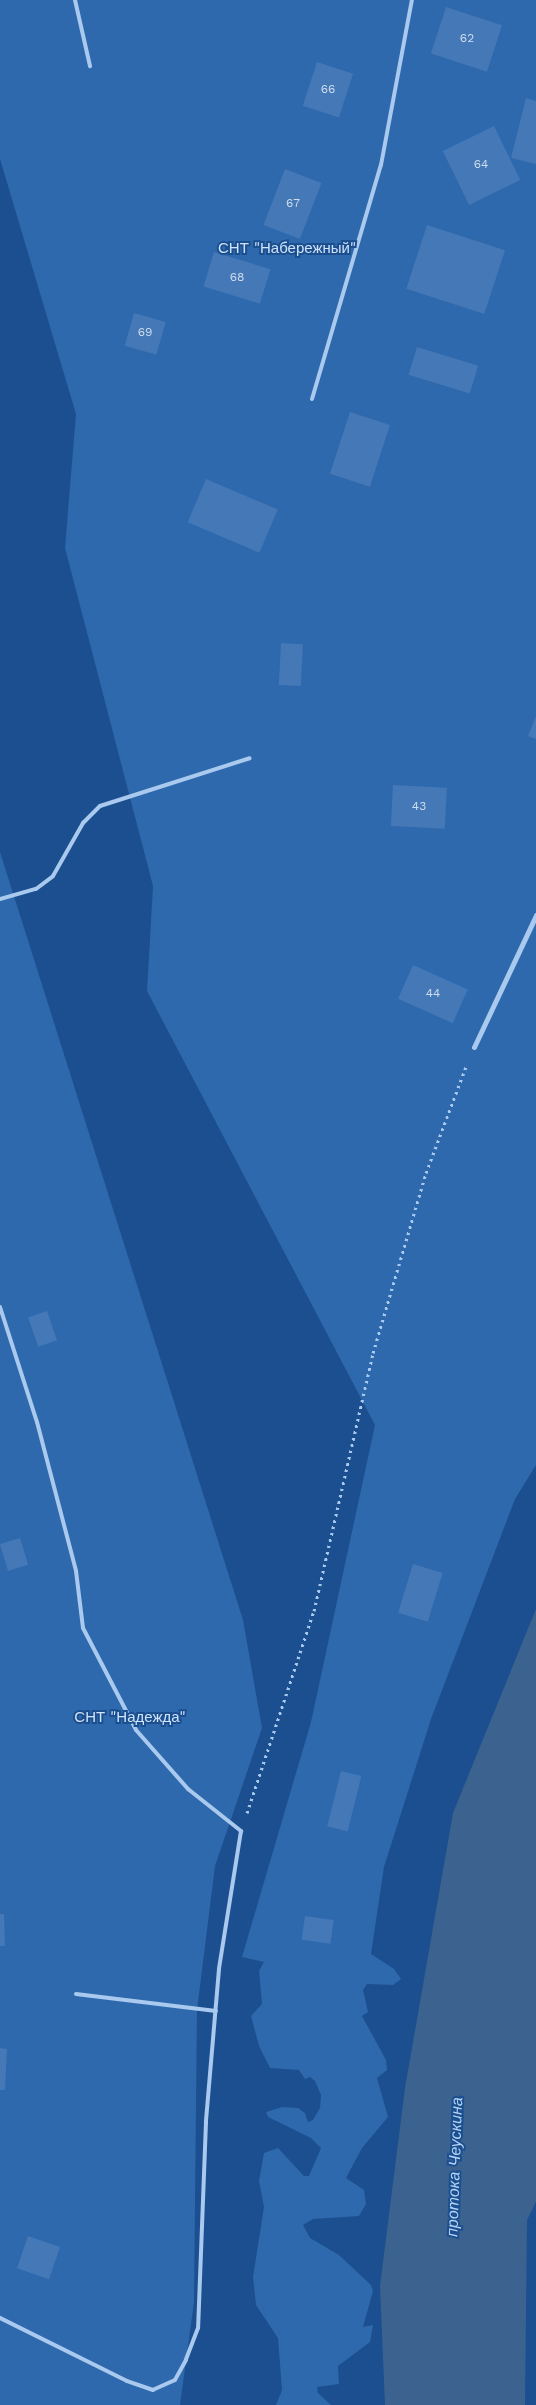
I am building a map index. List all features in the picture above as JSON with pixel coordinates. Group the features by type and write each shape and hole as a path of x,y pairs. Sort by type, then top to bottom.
{"street":[{"path":"474,1047 536,916"}],"lane":[{"path":"75,0 90,66"},
{"path":"312,398 381,165 412,0"},
{"path":"0,898 36,889 53,876 83,823 100,806 250,758"},
{"path":"0,1307 37,1422 76,1571 83,1628 136,1730 188,1789 241,1831 216,2011 206,2122 198,2328 174,2380 153,2390 127,2381 0,2318"},
{"path":"76,1994 216,2011"}],"path":[{"path":"241,1831 314,1611 373,1353 424,1182 474,1047"}],"green space":[{"name":"СНТ \"Набережный\"","path":"0,0 536,0 536,1465 515,1499 431,1719 384,1867 371,1954 394,1969 401,1979 393,1985 367,1984 363,1990 368,2012 362,2016 386,2060 387,2070 377,2078 388,2117 362,2148 346,2178 364,2190 366,2204 359,2216 313,2219 303,2225 310,2238 339,2255 371,2285 373,2291 363,2327 373,2325 370,2342 338,2366 339,2384 317,2387 318,2393 331,2405 276,2405 282,2390 278,2338 256,2305 253,2277 264,2207 259,2181 264,2153 278,2148 304,2176 309,2176 321,2148 311,2138 268,2117 266,2112 282,2107 298,2108 305,2113 308,2122 313,2120 320,2108 321,2095 315,2081 310,2077 305,2079 299,2070 270,2068 259,2046 251,2016 262,2004 259,1971 264,1962 242,1957 311,1722 375,1425 147,991 153,886 65,548 76,414 0,159"},
{"name":"СНТ \"Надежда\"","path":"0,852 243,1620 262,1728 215,1866 197,2010 194,2302 180,2405 0,2405"}],"water":[{"name":"протока Чеускина","path":"536,1609 536,2202 527,2220 525,2405 385,2405 380,2286 405,2088 453,1813"}],"building":[{"path":"446,7 502,25 487,72 431,54"},
{"path":"317,62 353,74 339,117 303,106"},
{"path":"526,98 536,101 536,164 511,158"},
{"path":"494,126 520,180 469,205 443,151"},
{"path":"285,169 321,183 300,239 263,225"},
{"path":"427,225 505,250 484,314 406,289"},
{"path":"214,252 270,269 260,304 203,286"},
{"path":"134,313 166,322 156,355 125,346"},
{"path":"417,347 478,366 470,393 409,375"},
{"path":"350,412 390,425 370,487 330,474"},
{"path":"206,479 278,509 259,553 188,522"},
{"path":"281,643 303,644 301,686 279,685"},
{"path":"536,716 536,739 528,736"},
{"path":"393,785 447,788 445,829 391,826"},
{"path":"413,965 468,989 453,1023 398,999"},
{"path":"47,1311 57,1340 38,1347 28,1318"},
{"path":"20,1538 28,1565 8,1571 0,1544"},
{"path":"413,1564 443,1573 428,1622 398,1613"},
{"path":"341,1771 361,1776 348,1831 327,1826"},
{"path":"0,1914 4,1914 5,1946 0,1946"},
{"path":"305,1916 334,1920 330,1944 302,1940"},
{"path":"0,2048 7,2049 5,2090 0,2090"},
{"path":"28,2236 60,2247 49,2279 17,2268"}]}
